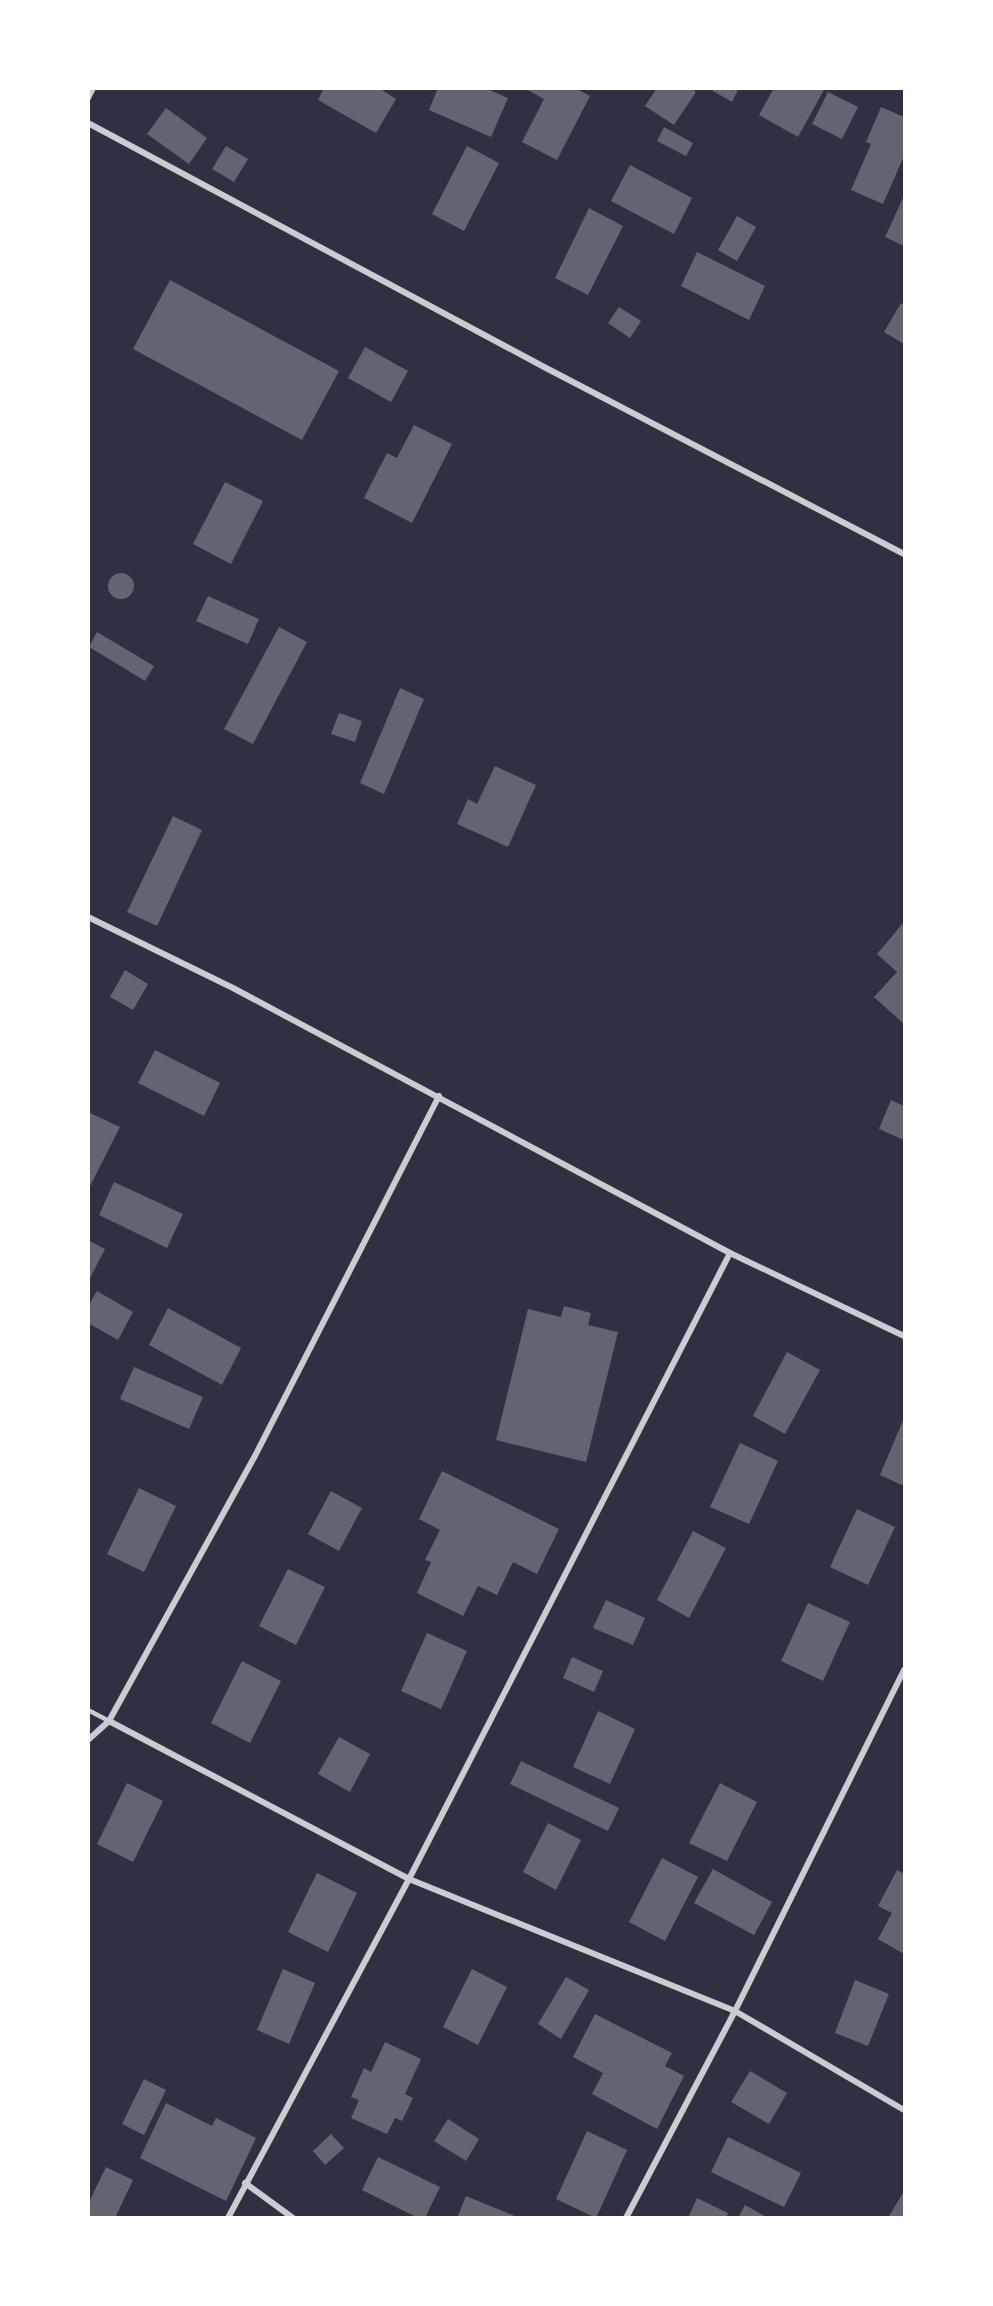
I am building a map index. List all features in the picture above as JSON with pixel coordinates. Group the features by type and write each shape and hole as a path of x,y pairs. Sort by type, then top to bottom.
{"street":[{"path":"88,98 93,88"},
{"path":"88,123 546,368 904,554"},
{"path":"88,917 233,988 730,1253 904,1336"},
{"path":"88,1740 110,1721 256,1454 439,1096"},
{"path":"228,2217 409,1879 730,1253"},
{"path":"626,2217 735,2011 904,1670"},
{"path":"110,1721 409,1879 735,2011 904,2110"},
{"path":"245,2183 293,2217"}],"lane":[{"path":"88,1710 110,1721"}],"building":[{"path":"324,88 379,88 396,99 376,133 318,100"},
{"path":"438,88 485,88 508,98 491,137 429,110"},
{"path":"524,88 575,88 590,96 557,160 522,142 544,99"},
{"path":"657,88 691,88 696,92 674,125 645,106"},
{"path":"708,88 739,88 732,102"},
{"path":"774,88 825,88 798,137 759,115"},
{"path":"828,92 858,107 842,139 812,124"},
{"path":"881,107 904,117 904,156 883,204 851,190 871,144 866,142"},
{"path":"166,108 207,138 189,164 147,134"},
{"path":"664,127 693,143 686,156 657,141"},
{"path":"226,146 248,159 234,182 212,169"},
{"path":"467,146 499,163 464,231 432,214"},
{"path":"630,165 692,198 674,234 611,201"},
{"path":"904,199 904,246 885,237"},
{"path":"589,208 623,226 588,295 555,278"},
{"path":"737,216 756,227 737,261 718,250"},
{"path":"697,252 765,286 749,320 681,286"},
{"path":"170,280 339,371 302,440 133,349"},
{"path":"901,303 904,305 904,344 884,332"},
{"path":"619,307 641,321 630,338 608,323"},
{"path":"365,347 408,371 391,402 348,378"},
{"path":"414,425 452,444 412,523 364,498 387,453 397,458"},
{"path":"225,482 263,501 231,564 193,544"},
{"path":"121,573 130,577 134,586 130,595 121,599 112,595 108,586 112,577"},
{"path":"208,596 259,619 248,644 196,621"},
{"path":"279,627 307,642 253,744 224,729"},
{"path":"97,632 154,666 145,681 89,647"},
{"path":"400,688 424,699 384,794 360,783"},
{"path":"339,713 362,721 355,742 331,734"},
{"path":"495,766 536,785 508,847 457,824 468,799 477,804"},
{"path":"173,816 202,830 157,926 127,912"},
{"path":"904,922 904,1024 874,997 897,972 877,954"},
{"path":"125,970 148,984 133,1010 110,997"},
{"path":"155,1050 220,1083 204,1116 138,1083"},
{"path":"891,1100 904,1106 904,1140 879,1129"},
{"path":"88,1112 120,1127 88,1190"},
{"path":"114,1182 183,1214 167,1248 99,1215"},
{"path":"88,1240 105,1249 88,1282"},
{"path":"97,1291 133,1312 118,1340 88,1323 88,1306"},
{"path":"564,1306 591,1313 588,1325 618,1332 586,1462 496,1440 528,1309 561,1317"},
{"path":"168,1308 241,1348 222,1385 149,1345"},
{"path":"787,1352 820,1370 785,1434 753,1416"},
{"path":"134,1367 203,1397 189,1429 120,1399"},
{"path":"904,1418 904,1486 880,1475"},
{"path":"740,1443 778,1461 749,1524 710,1507"},
{"path":"442,1471 559,1529 537,1574 513,1562 497,1595 478,1586 463,1616 417,1593 431,1562 425,1560 440,1530 419,1519"},
{"path":"139,1488 176,1506 144,1572 107,1554"},
{"path":"331,1491 362,1508 339,1551 308,1534"},
{"path":"857,1509 895,1527 868,1585 830,1567"},
{"path":"693,1531 726,1548 689,1618 657,1600"},
{"path":"288,1569 325,1587 296,1645 259,1626"},
{"path":"606,1600 645,1618 633,1645 593,1628"},
{"path":"808,1603 850,1622 823,1681 781,1661"},
{"path":"427,1633 467,1651 441,1709 401,1691"},
{"path":"572,1657 603,1671 594,1692 563,1678"},
{"path":"242,1661 281,1681 250,1743 211,1723"},
{"path":"598,1711 635,1729 610,1784 573,1767"},
{"path":"339,1737 370,1754 350,1792 318,1774"},
{"path":"521,1761 619,1808 608,1831 510,1784"},
{"path":"127,1783 163,1801 133,1862 97,1844"},
{"path":"720,1783 757,1802 727,1861 689,1843"},
{"path":"548,1823 581,1840 556,1890 523,1872"},
{"path":"662,1858 698,1877 665,1941 629,1922"},
{"path":"713,1869 772,1902 754,1935 694,1903"},
{"path":"897,1870 904,1874 904,1954 878,1939 892,1913 878,1906"},
{"path":"317,1873 357,1893 328,1952 288,1932"},
{"path":"283,1969 315,1983 289,2044 257,2030"},
{"path":"472,1969 507,1987 478,2045 443,2027"},
{"path":"566,1977 589,1990 561,2039 538,2024"},
{"path":"855,1980 889,1994 868,2046 835,2033"},
{"path":"595,2014 672,2053 665,2066 684,2076 657,2129 592,2094 603,2073 573,2057"},
{"path":"385,2042 421,2059 405,2094 413,2098 402,2121 395,2118 387,2134 351,2118 359,2100 351,2097 364,2068 371,2072"},
{"path":"750,2071 787,2093 769,2124 731,2102"},
{"path":"144,2079 166,2090 144,2135 122,2124"},
{"path":"166,2103 212,2126 216,2118 256,2138 226,2201 140,2158"},
{"path":"448,2119 479,2139 466,2161 434,2141"},
{"path":"587,2131 627,2150 596,2218 556,2199"},
{"path":"331,2134 344,2148 325,2165 313,2151"},
{"path":"728,2137 801,2173 784,2207 711,2172"},
{"path":"378,2157 440,2187 425,2218 418,2218 362,2190"},
{"path":"106,2167 133,2180 115,2218 88,2218 88,2204"},
{"path":"904,2191 904,2218 888,2218"},
{"path":"466,2196 517,2217 517,2218 457,2218"},
{"path":"697,2198 728,2213 726,2218 688,2218"},
{"path":"745,2205 768,2218 738,2218"}]}
